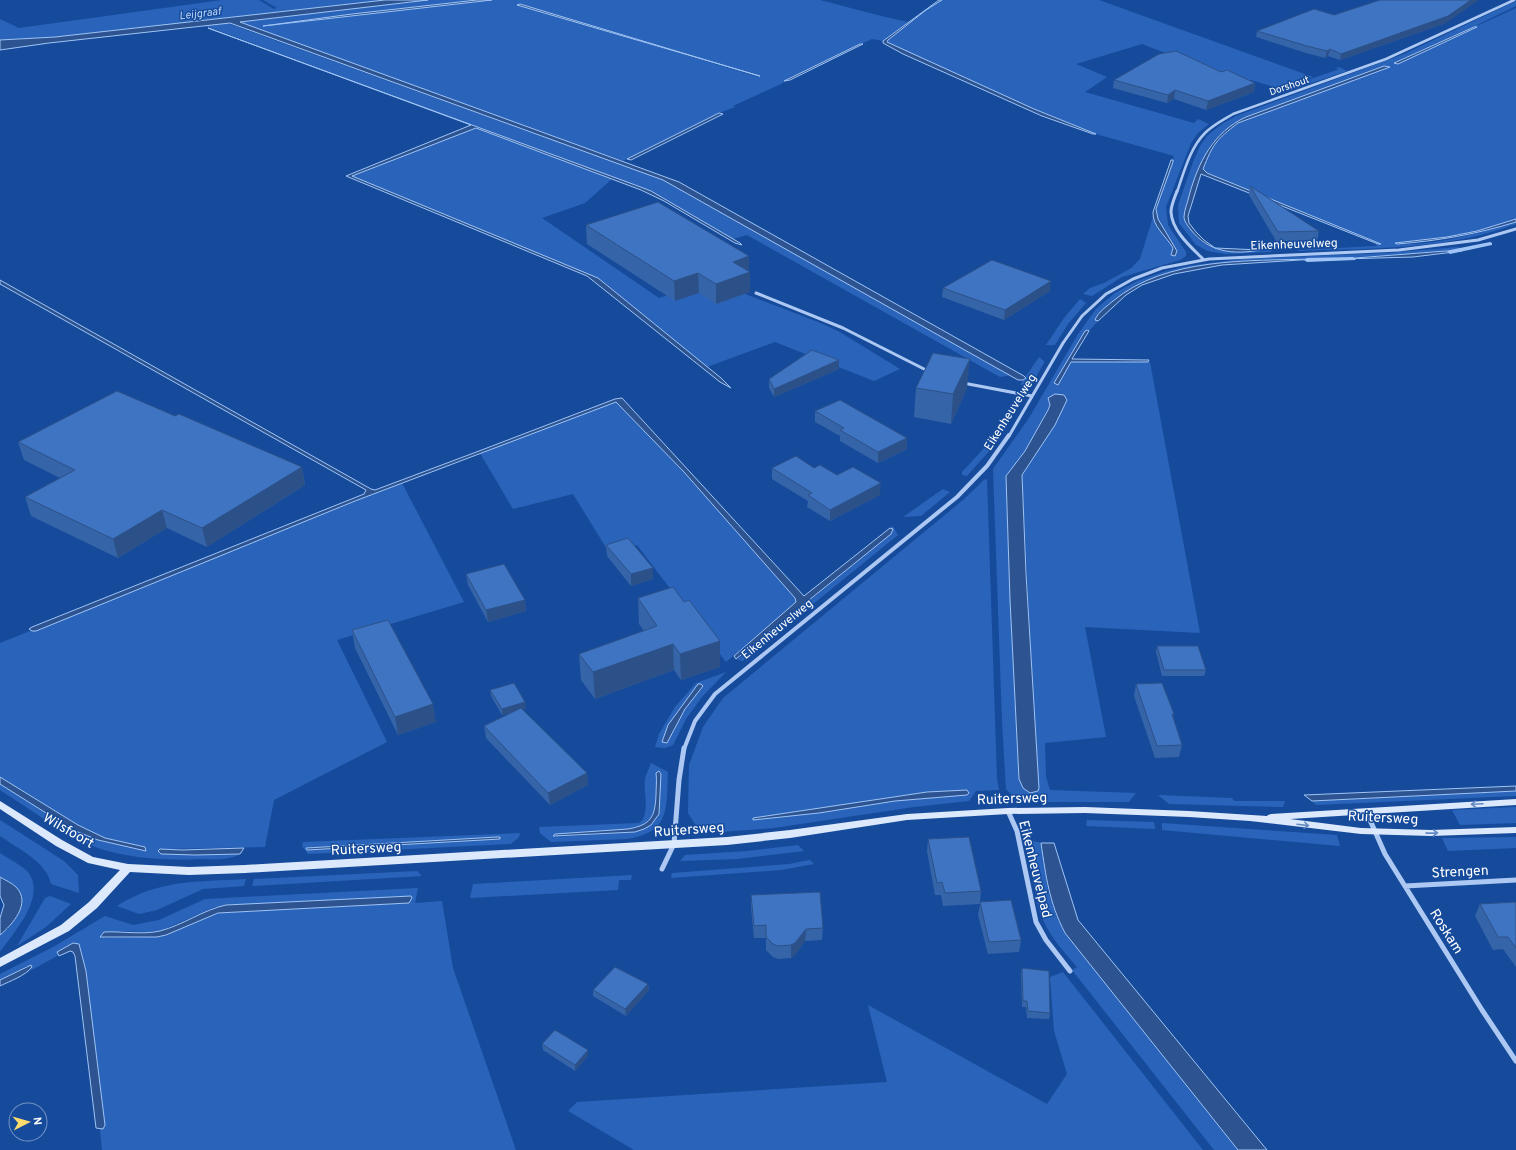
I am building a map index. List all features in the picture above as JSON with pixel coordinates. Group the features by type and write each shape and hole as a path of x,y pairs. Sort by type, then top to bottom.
{"street":[{"name":"Dorshout","path":"1203,259 1178,232 1172,220 1171,212 1196,145 1204,134 1219,122 1233,114 1386,58 1425,42 1514,0"},
{"name":"Eikenheuvelweg","path":"674,844 679,780 684,748 695,721 715,694 957,497 993,459 1003,446 1069,334 1087,310 1106,294 1145,274 1203,259 1399,250 1478,240 1516,229"},
{"path":"756,293 843,328 930,372"},
{"path":"958,382 1032,396"},
{"name":"Ruitersweg","path":"1250,818 1516,802"},
{"name":"Wilsfoort","path":"0,804 59,843 91,860 128,868"},
{"name":"Ruitersweg","path":"128,868 189,871 245,869 727,841 790,834 907,817 1008,811 1085,810 1250,818 1375,832 1430,833 1516,830"},
{"name":"Eikenheuvelpad","path":"1008,811 1017,831 1036,922 1046,940 1070,971"},
{"name":"Roskam","path":"1366,811 1385,854 1482,1010 1516,1061"},
{"path":"662,869 674,844"},
{"path":"0,963 65,928 93,905 128,868"},
{"name":"Strengen","path":"1405,886 1516,880"}],"shaded area":[{"path":"222,0 259,0 274,9 277,8 263,0 385,0 55,37 0,40 0,19 19,28"},
{"path":"385,0 428,0 240,22 679,182 1026,378 1023,380 1018,380 663,180 230,23 49,43 0,50 0,40 55,37"},
{"path":"428,0 477,0 263,26 492,0 820,0 908,22 883,41 872,39 791,77 781,84 733,106 735,107 719,113 623,161 240,23 242,21","holes":["518,4 759,76 758,77"]},
{"path":"477,0 492,0 263,26 352,14"},
{"path":"939,0 942,0 926,10 887,42 1034,109 1096,134 1042,116 903,54 883,43 883,41"},
{"path":"942,0 1099,0 1313,77 1287,85 1290,86 1339,69 1335,68 1339,67 1347,71 1288,91 1251,80 1242,82 1142,44 1076,64 1107,77 1085,92 1194,123 1198,119 1209,124 1198,133 1191,143 1166,207 1168,225 1186,252 1186,256 1180,260 1122,277 1092,296 1083,294 1090,288 1104,283 1135,266 1132,267 1140,259 1153,217 1155,223 1173,248 1171,254 1177,251 1157,219 1156,209 1174,156 1096,134 1034,109 887,43 888,40 926,10"},
{"path":"1516,1 1516,6 1477,25 1516,8 1516,219 1494,228 1516,222 1516,224 1490,233 1436,243 1381,248 1298,251 1297,250 1377,246 1376,244 1381,244 1203,171 1208,156 1216,144 1238,123 1389,67 1384,66 1238,121 1213,142 1198,170 1184,216 1190,229 1201,241 1210,247 1220,250 1241,251 1272,249 1271,252 1225,254 1208,251 1196,245 1179,223 1178,205 1200,146 1208,135 1222,124 1236,116 1404,54","holes":["1477,27 1398,64 1395,62","1483,231 1442,241 1396,244 1441,239"]},
{"path":"520,4 727,66 517,5"},
{"path":"227,23 663,180 1011,375 1000,377 747,235 733,239 651,191 203,25"},
{"path":"1477,27 1398,64 1394,63"},
{"path":"208,28 651,191 740,243 742,245 735,243 664,201 641,190 476,128 352,176 598,278 721,378 731,388 720,382 587,276 346,176 471,125"},
{"path":"860,44 863,44 790,80 784,81"},
{"path":"1384,66 1390,67 1238,123 1216,143 1203,169 1207,173 1381,244 1201,174 1188,216 1189,223 1204,240 1215,248 1205,243 1191,230 1184,217 1189,196 1202,160 1208,150 1224,131 1234,123 1246,117"},
{"path":"719,113 723,114 631,160 627,159"},
{"path":"473,128 612,179 585,203 542,218 659,298 711,281 838,331 900,369 874,381 775,342 707,367 602,281 352,177 356,174"},
{"path":"1171,160 1173,160 1173,162 1156,209 1158,219 1177,251 1175,256 1171,255 1173,248 1157,226 1153,217 1153,212"},
{"path":"1516,219 1516,222 1487,230 1442,239 1412,243 1395,243 1447,237 1477,231"},
{"path":"1458,247 1467,250 1343,258 1343,260 1262,260 1209,264 1183,269 1158,276 1135,287 1106,308 1099,315 1096,321 1098,321 1089,331 1085,331 1055,382 1058,385 1071,362 1150,362 1200,633 1085,627 1106,737 1045,743 1046,777 1050,790 1136,793 1129,802 1045,802 1017,800 1006,789 1002,721 993,469 1029,418 1078,334 1096,309 1115,293 1137,281 1163,272 1187,266 1242,259 1387,253","holes":["1050,405 1022,475 1038,791 1019,779 1010,600 1006,476 1025,451"]},
{"path":"1215,248 1260,250 1231,252"},
{"path":"1462,251 1413,257 1342,259"},
{"path":"1316,259 1222,265 1174,274 1142,285 1126,295 1098,321 1095,320 1098,314 1113,301 1134,287 1158,276 1183,269 1209,264 1263,260"},
{"path":"0,280 371,489 375,490 615,399 622,398 804,596 890,528 893,529 891,534 736,659 734,656 796,602 795,598 684,472 616,402 355,501 36,631 32,631 29,629 32,627 364,494 366,490 0,284"},
{"path":"1080,299 1086,303 1068,324 1055,345 1046,345 1064,318"},
{"path":"1085,331 1089,331 1072,359 1149,360 1148,362 1071,362 1058,385 1054,383"},
{"path":"1039,357 1044,361 1044,363 1033,382 1020,385"},
{"path":"1055,394 1064,395 1067,400 1055,425 1022,475 1026,573 1039,788 1038,791 1030,793 1023,788 1019,779 1010,600 1006,476 1025,451 1048,410 1050,405 1048,398"},
{"path":"1016,397 1021,402 1003,432 998,433"},
{"path":"616,402 684,472 795,598 796,602 726,662 637,545 610,554 573,494 513,509 480,453"},
{"path":"987,445 991,449 967,476 962,475 962,472"},
{"path":"987,479 997,779 999,790 976,791 969,801 914,807 774,828 720,832 710,831 695,824 688,813 689,765 703,727 723,698 963,500 984,480","holes":["927,792 930,797 819,813 753,820 753,818"]},
{"path":"402,483 464,602 337,640 387,742 274,800 265,847 160,849 195,855 240,854 231,858 220,859 158,859 114,853 88,844 54,826 0,790 0,784 73,830 98,840 146,850 145,847 105,838 78,825 0,777 0,643"},
{"path":"943,489 950,492 921,516 903,517"},
{"path":"893,526 898,535 743,661 737,660 891,534 893,530 890,528"},
{"path":"726,672 702,697 686,719 673,745 665,748 655,747 659,734 675,707 696,683","holes":["703,686 685,709 667,743 677,712"]},
{"path":"698,684 703,686 685,709 667,743 662,742 668,725"},
{"path":"651,763 668,772 666,807 659,824 652,831 641,836 627,839 551,842 540,833 539,827 639,823 643,819 646,809 645,779","holes":["659,771 661,772 655,820 651,825 635,832 555,837 628,829 647,823 653,815 656,795 656,773"]},
{"path":"659,771 661,774 659,814 651,825 635,832 553,836 555,834 628,829 647,822 653,814 656,795 656,773"},
{"path":"0,777 78,825 105,838 145,847 146,851 98,840 73,830 0,784"},
{"path":"1516,786 1516,791 1312,801 1304,795"},
{"path":"967,790 969,793 967,795 895,801 819,813 753,820 753,818 927,792"},
{"path":"1516,791 1516,796 1316,805 1312,801"},
{"path":"1158,795 1232,798 1234,801 1285,801 1283,807 1169,804"},
{"path":"1516,807 1516,823 1460,825 1452,810"},
{"path":"0,820 64,861 78,875 79,893 51,884 44,869 38,862 0,836"},
{"path":"1087,820 1154,822 1155,829 1086,826"},
{"path":"1162,823 1337,835 1340,846 1162,830"},
{"path":"520,833 519,837 511,844 308,854 302,846 303,842"},
{"path":"500,837 500,839 307,850 306,848"},
{"path":"1516,837 1516,848 1448,851 1442,838"},
{"path":"1029,840 1042,843 1048,891 1057,917 1065,933 1238,1150 1214,1150 1072,970 1077,967 1059,946 1044,922 1041,914 1034,882"},
{"path":"1041,843 1054,843 1078,920 1267,1150 1238,1150 1065,933 1055,911 1052,900"},
{"path":"798,845 804,851 737,859 680,861 685,855 747,851"},
{"path":"244,848 240,854 161,854 158,851 160,849 182,850"},
{"path":"0,853 28,872 33,885 33,895 26,915 0,952 0,935 9,928 16,888 0,877"},
{"path":"810,860 814,864 781,870 671,878 672,873 789,864"},
{"path":"417,871 422,876 252,886 254,879"},
{"path":"632,875 631,880 619,880 618,890 470,898 473,884"},
{"path":"0,877 16,887 22,900 21,907 15,920 0,935 0,918 4,905 0,896"},
{"path":"246,879 244,886 203,889 157,910 139,914 117,906 133,897 164,886 195,882"},
{"path":"418,888 415,903 442,901 453,968 516,1150 102,1150 100,1129 103,1129 105,1125 86,971 79,944 26,973 31,969 27,966 0,980 0,974 53,947 105,916 133,925 159,920 205,899","holes":["409,903 218,913 166,935 157,937 103,938 121,931 160,931 215,907"]},
{"path":"50,896 71,904 46,927 17,946 45,898"},
{"path":"411,896 412,898 409,903 218,913 166,935 157,937 100,937 104,932 146,933 160,931 209,910 226,905"},
{"path":"73,943 79,944 86,971 105,1125 103,1129 96,1128 75,956 73,952 70,951 59,956 57,952"},
{"path":"31,965 32,967 25,973 0,986 0,980"},
{"path":"1063,972 1203,1150 634,1150 568,1111 577,1102 887,1082 868,1005 1047,1104 1067,1074 1054,1031 1050,977"}],"building":[{"path":"1380,0 1471,0 1448,16 1341,54 1330,49 1327,51 1257,31 1314,9 1334,15"},
{"path":"1176,51 1221,72 1227,70 1255,83 1208,101 1175,90 1168,95 1114,80 1159,54"},
{"path":"1250,186 1319,231 1278,232"},
{"path":"658,202 749,256 733,262 750,272 716,284 698,273 674,281 586,225"},
{"path":"992,260 1051,281 1005,310 943,288"},
{"path":"812,350 839,360 774,389 769,379"},
{"path":"933,353 970,359 953,394 916,388"},
{"path":"117,391 175,416 179,414 302,467 202,528 162,510 113,539 25,497 75,470 18,442"},
{"path":"840,400 907,438 878,452 840,430 844,428 815,411"},
{"path":"796,456 814,468 820,465 837,475 853,467 881,483 830,510 808,495 812,493 772,468"},
{"path":"628,538 653,568 631,574 606,545"},
{"path":"504,564 525,600 486,610 466,574"},
{"path":"673,587 684,602 689,600 720,641 680,654 673,644 593,672 579,654 657,626 638,598"},
{"path":"388,620 433,704 395,717 352,630"},
{"path":"1157,646 1198,646 1206,670 1164,670"},
{"path":"514,683 525,702 502,709 490,690"},
{"path":"1162,683 1174,714 1172,714 1182,745 1157,746 1136,684"},
{"path":"521,708 587,773 548,793 484,726"},
{"path":"969,837 981,891 945,893 942,882 937,883 928,839"},
{"path":"820,892 823,928 806,929 795,943 791,945 778,946 773,944 766,937 766,925 754,926 751,895"},
{"path":"1011,900 1021,940 989,942 980,902"},
{"path":"1516,902 1516,948 1508,937 1498,937 1480,904"},
{"path":"615,967 648,984 625,1009 593,990"},
{"path":"1022,968 1049,971 1050,1013 1028,1011 1027,1001 1023,1001"},
{"path":"555,1030 588,1050 575,1065 542,1044"}],"waterway":[{"path":"1450,252 1490,244"},
{"path":"1307,260 1353,259"}],"water label":[{"name":"Leijgraaf","path":"200,13"}]}
